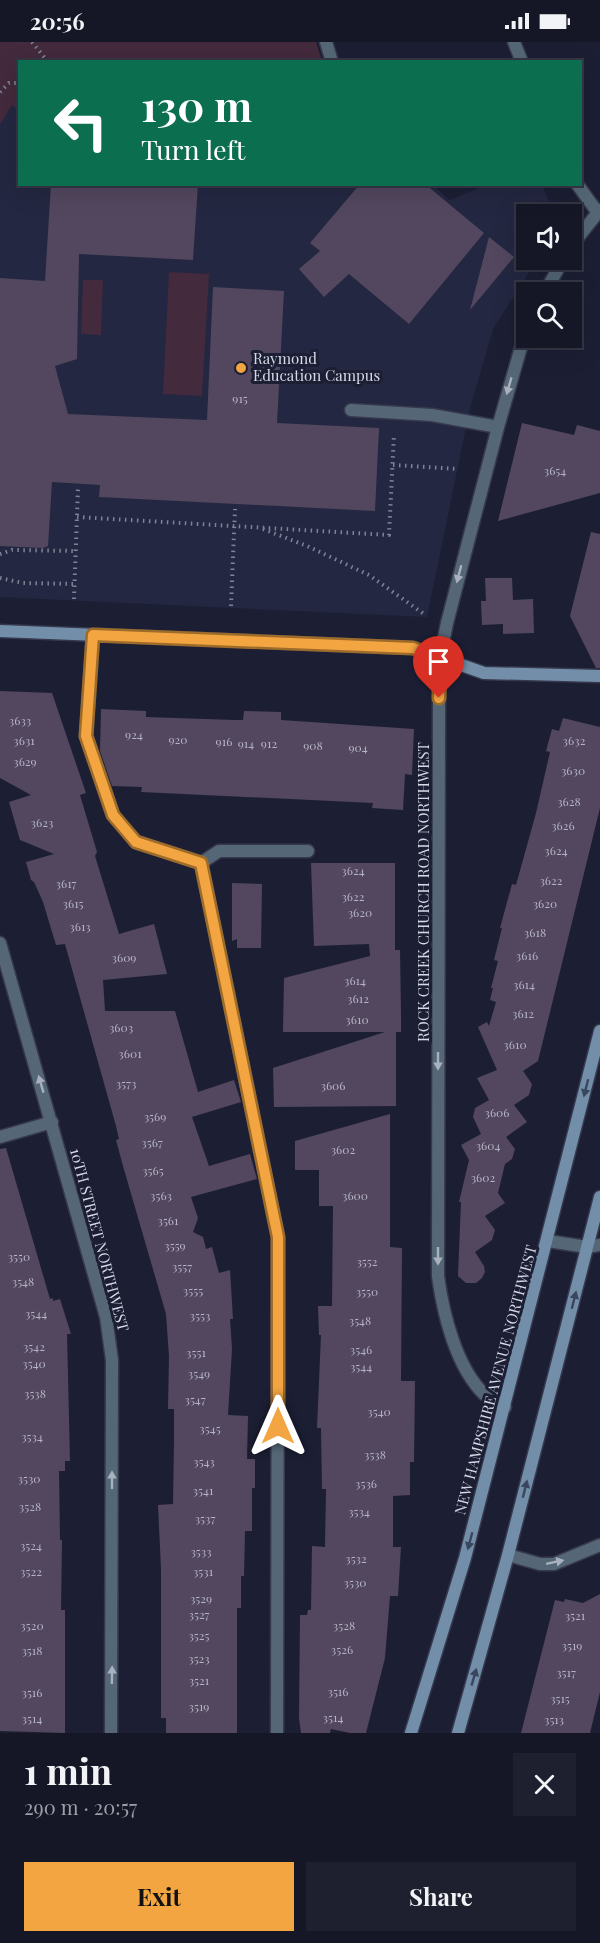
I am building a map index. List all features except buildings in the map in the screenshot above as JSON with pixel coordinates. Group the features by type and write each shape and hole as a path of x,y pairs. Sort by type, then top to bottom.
{"main road":[{"path":"0,631 413,648 484,673 600,676"},
{"name":"NEW HAMPSHIRE AVENUE NORTHWEST","path":"411,1733 465,1558 600,1031"},
{"path":"458,1733 594,1246 600,1197"}],"street":[{"path":"326,42 331,60"},
{"path":"514,42 521,60"},
{"path":"580,186 599,211 582,232"},
{"name":"ROCK CREEK CHURCH ROAD NORTHWEST","path":"505,1407 486,1396 463,1362 447,1323 438,1276 440,658 447,622 521,348"},
{"path":"351,410 432,415 498,428"},
{"path":"93,635 86,736 113,815 136,842 201,863"},
{"path":"201,863 219,851 308,851"},
{"path":"201,863 278,1237 277,1733"},
{"name":"10TH STREET NORTHWEST","path":"0,943 106,1317 112,1353 111,1733"},
{"path":"0,1137 52,1122"},
{"path":"548,1241 594,1246"},
{"path":"508,1555 540,1564 554,1564 600,1545"}],"path":[{"path":"32,42 46,60"},
{"path":"0,92 9,83 18,83"},
{"path":"77,518 388,535 396,413"},
{"path":"393,465 458,470"},
{"path":"74,599 78,488"},
{"path":"231,606 236,509"},
{"path":"259,528 308,546 369,575 423,614"},
{"path":"0,554 12,550 76,551"},
{"path":"0,579 23,583 75,584"}],"shaded area":[{"name":"Raymond Education Campus","path":"0,42 316,42 322,60 18,60 18,186 434,186 449,200 484,186 542,186 550,204 516,204 516,270 531,270 523,282 516,282 516,293 493,329 470,408 427,617 0,597"},
{"path":"0,42 316,42 322,60 18,60 18,110 12,105 0,124"},
{"path":"169,272 209,274 202,396 163,394"},
{"path":"83,280 103,280 101,335 81,334"}],"place":[{"name":"Raymond Education Campus","path":"241,368"}],"route":[{"path":"278,1426 278,1237 201,863 136,842 113,815 86,736 93,635 413,648 440,658 439,698"}]}
